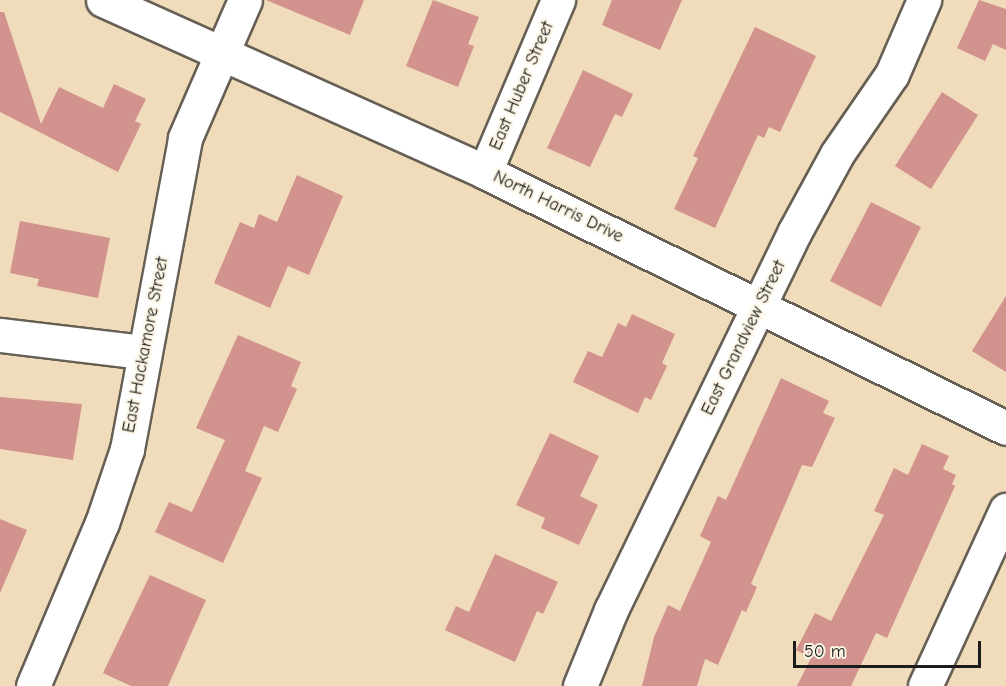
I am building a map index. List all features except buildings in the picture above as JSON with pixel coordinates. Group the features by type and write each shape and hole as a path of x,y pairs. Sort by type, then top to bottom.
{"street":[{"name":"North Harris Drive","path":"103,0 220,56 485,172 1006,428"},
{"name":"East Hackamore Street","path":"33,686 102,523 127,448 143,352 185,138 244,0"},
{"name":"East Huber Street","path":"485,172 558,0"},
{"name":"East Grandview Street","path":"580,686 611,610 760,308 794,233 837,154 892,74 924,0"},
{"path":"0,335 143,352"},
{"path":"925,686 1006,510"}]}
